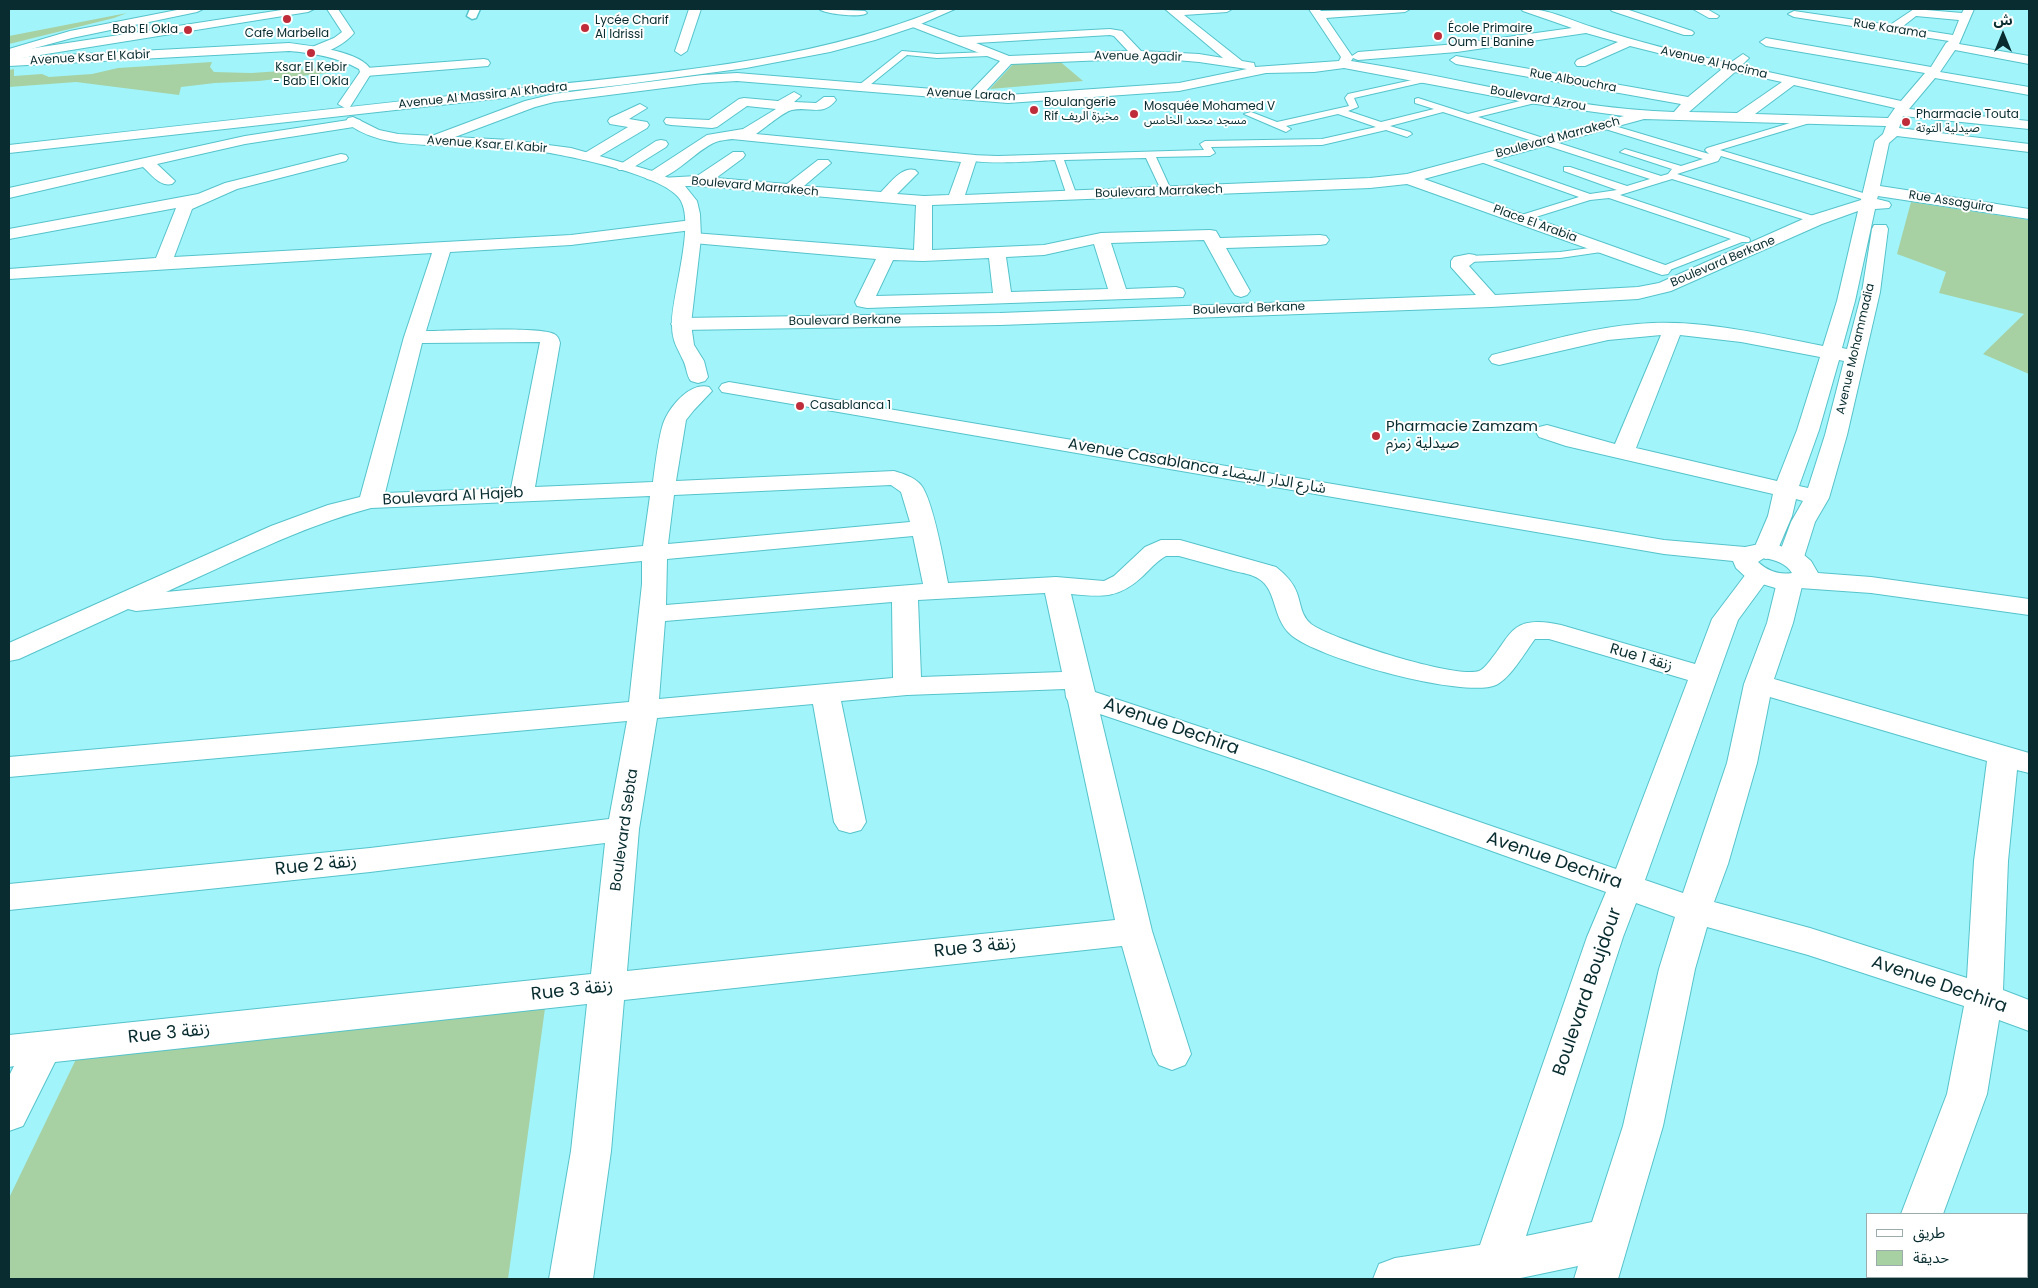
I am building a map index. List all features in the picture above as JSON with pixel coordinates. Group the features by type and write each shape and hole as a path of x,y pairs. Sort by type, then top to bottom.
{"street":[{"path":"9,52 70,35 197,9"},
{"path":"9,56 308,9"},
{"path":"316,50 338,42 348,33 332,9"},
{"path":"681,51 695,9"},
{"path":"825,9 861,13"},
{"name":"Avenue Al Massira Al Khadra","path":"9,149 705,70 820,49 914,24 949,9"},
{"path":"1172,10 1227,9"},
{"path":"1345,60 1316,12 1405,9"},
{"name":"Avenue Al Hocima","path":"1526,9 1628,42 1792,81 1895,121"},
{"path":"1616,9 1688,33"},
{"path":"1699,9 1713,16"},
{"path":"1172,10 1238,64"},
{"path":"1893,29 1914,12 1967,13 1954,43 1895,121"},
{"name":"Rue Karama","path":"1793,14 1893,29 2029,60"},
{"name":"Avenue Agadir","path":"914,24 988,54 1008,60 1138,54 1172,55 1266,69"},
{"name":"Avenue Larach","path":"434,140 521,107 554,98 738,77 1008,99 1179,87 1266,69 1314,68 1345,60 1457,48 1588,30"},
{"path":"956,40 1114,32 1118,33 1138,54"},
{"path":"1053,35 1071,57"},
{"path":"1676,117 1732,67 1769,38 1936,69 2029,91"},
{"path":"1582,63 1628,42"},
{"name":"Avenue Ksar El Kabir","path":"9,62 265,47 316,50 351,60 364,67 366,72"},
{"path":"974,96 1008,60"},
{"name":"Boulevard Azrou","path":"1345,60 1426,79 1536,100 1644,115 1895,121 2029,148"},
{"name":"Rue Albouchra","path":"1456,60 1691,102"},
{"path":"345,104 366,72 484,63"},
{"path":"1936,69 2029,78"},
{"path":"1740,118 1792,81"},
{"path":"736,136 747,133 812,84"},
{"path":"672,121 712,124 746,101 819,107 829,100"},
{"path":"588,156 642,125 615,121 640,108"},
{"name":"Boulevard Marrakech","path":"659,179 924,201 1334,186 1408,179 1644,115"},
{"path":"1895,121 2029,125"},
{"name":"Avenue Mohammadia","path":"1776,567 1817,498 1836,434 1871,292 1875,198 1895,144 1895,121"},
{"name":"Avenue Ksar El Kabir","path":"146,162 277,134 354,122 386,137 532,146 588,156 659,179 680,191 689,200 692,231 681,324 684,345 708,378"},
{"path":"782,140 801,131 938,142"},
{"path":"659,179 668,168 708,140 717,136 736,136 970,158 955,200"},
{"path":"624,167 661,144"},
{"path":"701,181 738,155"},
{"path":"163,263 185,206 231,186 340,158"},
{"path":"9,193 146,162 167,181"},
{"path":"790,190 823,163"},
{"path":"884,198 910,173"},
{"name":"Place El Arabia","path":"1408,179 1662,270"},
{"name":"Avenue Mohammadia","path":"1776,567 1780,516 1786,489 1808,430 1854,270 1845,235 1875,198"},
{"name":"Rue Assaguira","path":"1875,198 2029,214"},
{"name":"Boulevard Berkane","path":"681,324 1000,319 1491,301 1638,293 1665,287 1687,279 1810,223 1875,198"},
{"path":"9,234 199,199"},
{"path":"923,256 924,201"},
{"path":"1810,223 1845,235"},
{"path":"9,274 692,231 886,255 923,256 1044,250 1101,238 1210,234 1232,292 1262,291 1286,294 1309,307"},
{"path":"1101,238 1119,295"},
{"path":"1215,243 1320,240"},
{"path":"372,501 414,337 443,247"},
{"path":"997,253 1003,298"},
{"path":"886,255 855,303 1196,293"},
{"path":"1469,259 1460,261 1460,267 1491,301"},
{"path":"728,323 788,306 802,304"},
{"path":"1499,360 1577,339 1613,333 1673,329 1729,334 1830,354 1854,356"},
{"path":"1623,452 1673,329"},
{"path":"414,337 532,336 544,337 549,340 550,343 532,428 522,494"},
{"name":"Boulevard Sebta","path":"571,1279 592,1151 623,829 643,711 655,584 654,554 663,489 675,420 708,378"},
{"name":"Avenue Casablanca شارع الدار البيضاء","path":"708,378 1871,585 2029,607"},
{"path":"1547,432 1574,441 1786,489 1817,498"},
{"name":"Boulevard Al Hajeb","path":"9,653 280,531 336,510 372,501 894,478 912,489 924,528 936,590"},
{"path":"115,605 924,528"},
{"name":"Rue 1 زنقة","path":"1056,585 1104,589 1113,587 1123,581 1154,552 1161,548 1180,548 1267,572 1278,579 1284,590 1290,618 1301,630 1321,642 1429,675 1467,681 1484,680 1491,676 1514,647 1530,631 1552,631 1705,676"},
{"path":"1596,1279 1643,1126 1677,969 1694,910 1711,864 1742,763 1758,684 1780,623 1776,567"},
{"name":"Boulevard Boujdour","path":"1493,1271 1571,1036 1726,618 1776,567"},
{"path":"651,614 936,590 1056,585 1135,931 1172,1054"},
{"path":"905,594 907,686"},
{"path":"1758,684 2016,759 1991,861 1984,998 1967,1094 1922,1213"},
{"path":"9,767 907,686 1078,688"},
{"name":"Avenue Dechira","path":"1078,688 1280,764 1694,910 1810,942 1984,998 2029,1016"},
{"path":"825,693 850,822"},
{"name":"Rue 2 زنقة","path":"9,897 370,860 623,829"},
{"name":"Rue 3 زنقة","path":"26,1050 1135,931"},
{"path":"9,1114 26,1050"},
{"path":"1395,1279 1493,1271 1607,1240"}],"lane":[{"path":"862,87 905,53 937,56 988,54"},
{"path":"1277,125 1354,106 1349,98 1351,96 1426,79"},
{"path":"1468,117 1536,100"},
{"path":"1418,101 1810,223"},
{"path":"970,158 998,160 1210,153 1206,144 1322,142 1444,109"},
{"path":"1338,111 1407,134"},
{"path":"1248,114 1322,142"},
{"path":"1518,218 1589,197 1610,196 1667,178 1673,172 1713,154 1810,120"},
{"path":"1605,126 1875,198"},
{"path":"1625,152 1681,169"},
{"path":"1150,155 1167,192"},
{"path":"1059,158 1072,196"},
{"path":"1481,159 1589,197"},
{"path":"1567,169 1628,190"},
{"path":"1610,196 1762,245"},
{"path":"1662,270 1741,239"},
{"path":"1469,259 1560,255 1604,249"}],"green space":[{"path":"127,13 114,18 9,44 9,36"},
{"path":"1057,59 1083,81 990,89 1015,62"},
{"path":"212,62 210,67 214,72 251,73 327,68 327,73 181,87 179,95 76,82 9,87 9,70 14,69 14,76 42,74 49,77 92,74 118,68"},
{"path":"1911,202 2029,220 2029,374 1983,354 2024,314 1939,293 1946,272 1897,254"},
{"path":"546,1001 508,1279 9,1279 9,1198 78,1055"}],"place":[{"name":"Cafe Marbella","path":"287,19"},
{"name":"Lycée Charif Al Idrissi","path":"585,28"},
{"name":"Bab El Okla","path":"188,30"},
{"name":"École Primaire Oum El Banine","path":"1438,36"},
{"name":"Ksar El Kebir - Bab El Okla","path":"311,53"},
{"name":"Boulangerie Rif مخبزة الريف","path":"1034,110"},
{"name":"Mosquée Mohamed V مسجد محمد الخامس","path":"1134,114"},
{"name":"Pharmacie Touta صيدلية التوتة","path":"1906,122"},
{"name":"Casablanca 1","path":"800,406"},
{"name":"Pharmacie Zamzam صيدلية زمزم","path":"1376,436"}]}
